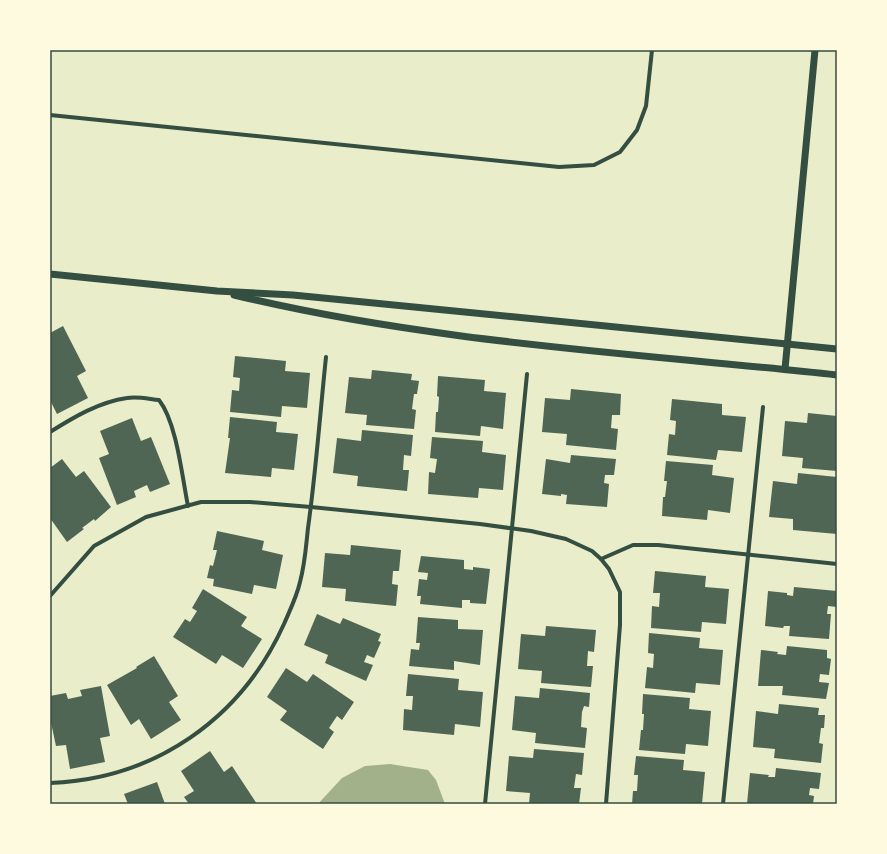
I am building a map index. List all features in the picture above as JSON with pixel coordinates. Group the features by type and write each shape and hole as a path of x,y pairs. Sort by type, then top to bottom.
{"street":[{"path":"50,116 559,167 594,165 620,152 637,130 646,106 652,50"},
{"path":"785,369 815,50"},
{"path":"50,274 217,290 293,295 837,349"},
{"path":"217,290 291,308 505,342 837,375"},
{"path":"50,783 87,779 126,770 157,758 206,726 239,696 258,670 276,642 289,613 300,582 311,508 326,357"},
{"path":"486,804 527,374"},
{"path":"50,432 72,418 107,402 129,397 159,400 164,407 176,444 188,506"},
{"path":"724,804 763,407"},
{"path":"50,596 94,546 146,517 201,502 250,502 311,508 512,528 566,538 592,551 601,558 609,569 620,592 620,625 606,804"},
{"path":"601,558 633,545 658,545 837,564"}],"shaded area":[{"path":"390,764 428,770 436,780 445,804 318,804 342,778 365,766"}],"building":[{"path":"63,326 86,371 77,376 88,398 57,414 50,400 50,333"},
{"path":"235,356 286,361 285,371 310,373 307,408 282,406 281,417 230,412 232,390 239,391 240,378 233,377"},
{"path":"372,370 412,374 411,380 419,381 417,394 414,394 412,409 416,410 414,429 366,425 367,415 345,413 349,377 371,379"},
{"path":"438,376 485,380 484,391 506,393 503,429 481,426 480,436 435,432 436,412 438,412 439,397 437,396"},
{"path":"571,389 621,394 620,415 612,415 611,428 618,429 616,450 566,445 567,434 542,432 545,398 570,400"},
{"path":"672,399 722,404 722,415 746,417 742,452 718,450 716,460 667,455 669,434 675,435 676,421 670,420"},
{"path":"808,413 837,416 837,471 802,468 803,458 782,456 785,421 807,423"},
{"path":"230,417 277,422 276,432 298,434 294,470 272,468 271,477 225,473 230,438 228,438"},
{"path":"132,418 141,441 151,437 170,484 150,492 147,485 134,491 136,497 117,505 99,458 109,454 100,431"},
{"path":"362,430 413,435 411,456 404,455 403,470 409,470 407,491 357,486 358,476 333,473 337,438 361,441"},
{"path":"432,437 483,441 482,452 506,455 503,490 479,488 478,498 428,494 429,472 435,473 437,459 430,458"},
{"path":"571,455 616,459 614,475 605,475 604,483 609,484 607,507 566,504 567,495 561,494 561,496 542,494 546,459 570,463"},
{"path":"62,459 76,477 84,471 111,507 95,521 94,519 82,528 84,529 67,542 50,518 50,468"},
{"path":"666,461 713,465 712,475 734,478 730,513 708,510 707,520 662,516 663,497 665,497 667,481 664,481"},
{"path":"798,473 837,477 837,534 793,530 793,519 769,517 773,481 797,484"},
{"path":"217,531 264,541 262,550 283,555 276,589 254,585 252,594 213,586 214,579 207,578 210,565 213,566 217,550 213,550"},
{"path":"351,545 401,550 399,571 393,571 392,584 398,585 396,606 345,601 346,589 322,587 325,553 350,555"},
{"path":"421,556 464,560 464,569 473,570 473,567 490,569 486,604 470,603 470,600 462,600 462,608 420,604 421,596 417,596 419,579 427,580 428,573 418,572"},
{"path":"655,571 706,576 705,587 729,589 726,624 702,622 701,632 651,628 652,606 659,607 660,593 653,593"},
{"path":"794,587 837,591 837,607 828,606 827,614 831,614 829,639 789,636 790,626 784,626 783,628 765,626 768,591 787,593 787,595 793,596"},
{"path":"203,589 247,617 241,626 262,639 243,668 222,655 216,664 173,637 185,619 190,622 197,611 192,608"},
{"path":"317,614 340,624 343,618 381,634 378,641 381,642 374,658 367,655 364,662 373,665 366,681 325,663 328,655 304,645"},
{"path":"418,617 458,620 458,629 483,630 480,665 454,661 454,670 409,666 411,649 419,650 420,643 416,643"},
{"path":"546,626 596,630 594,652 588,651 587,666 593,666 591,687 541,683 542,671 518,669 521,634 545,636"},
{"path":"649,633 700,638 699,648 723,650 720,685 696,683 695,693 645,688 647,667 653,668 654,654 648,653"},
{"path":"787,646 827,650 827,658 831,659 829,675 820,674 819,682 829,683 826,699 782,695 783,686 758,686 761,650 778,652 777,654 786,655"},
{"path":"154,656 178,696 169,702 181,720 151,739 139,719 131,725 107,685 137,668 136,667"},
{"path":"286,668 307,682 313,674 354,702 342,720 337,716 329,728 334,732 323,749 280,720 287,711 267,697"},
{"path":"408,674 459,679 458,690 483,692 480,727 455,724 454,735 403,730 404,709 412,710 413,696 406,696"},
{"path":"101,686 110,736 100,738 105,762 70,769 66,745 56,746 50,718 50,696 66,693 68,699 82,696 80,690"},
{"path":"540,688 590,693 589,707 584,706 582,712 581,727 587,728 585,748 535,743 536,733 512,730 515,696 539,698"},
{"path":"643,694 690,698 689,709 711,711 708,746 686,744 685,754 639,750 641,730 643,730"},
{"path":"779,704 819,708 818,715 825,715 824,728 821,728 819,743 823,744 821,763 774,758 775,749 753,747 756,711 778,714"},
{"path":"534,749 584,753 582,775 576,774 574,788 581,788 579,804 529,804 530,793 506,791 509,756 533,758"},
{"path":"210,751 224,772 232,766 257,804 189,804 184,797 194,791 181,771"},
{"path":"636,756 684,760 683,770 705,772 702,804 632,804 633,791 637,791 638,775 634,775"},
{"path":"776,768 821,773 819,789 810,788 809,795 814,796 813,804 747,804 750,773 775,777"},
{"path":"157,782 165,804 128,804 124,794"}]}
